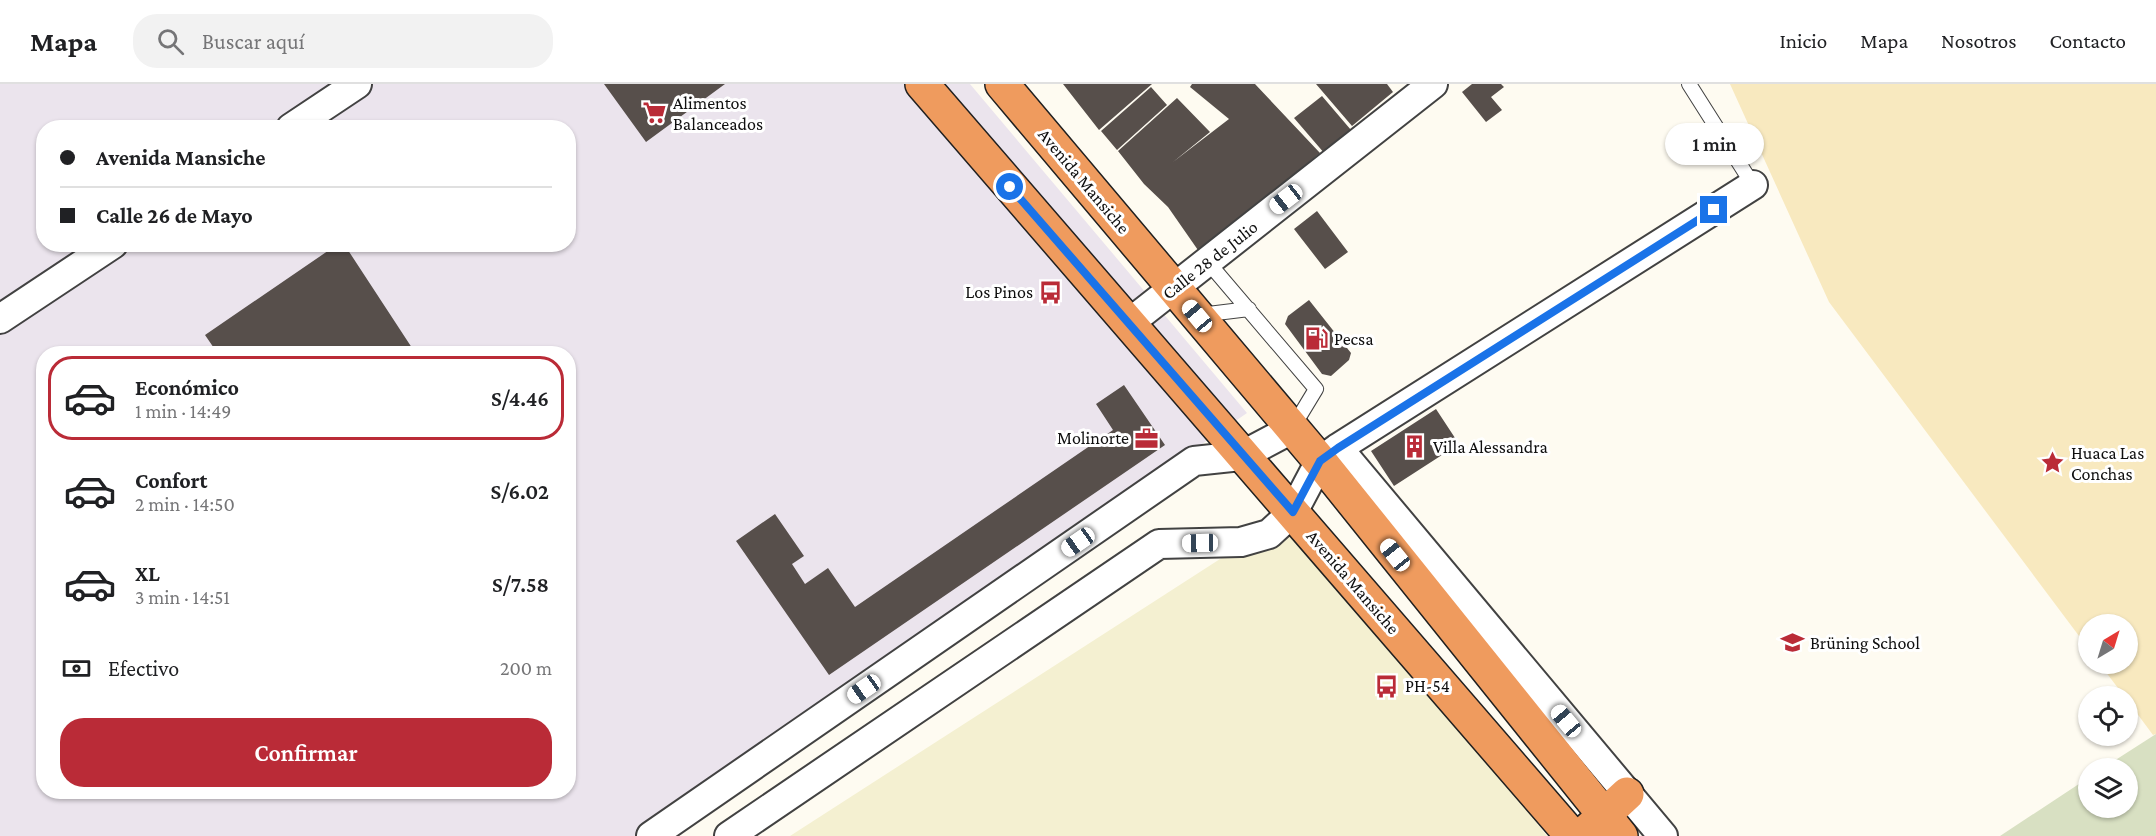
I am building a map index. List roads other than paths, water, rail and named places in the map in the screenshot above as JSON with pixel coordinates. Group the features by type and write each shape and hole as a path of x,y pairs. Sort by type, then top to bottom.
{"highway":[{"name":"Avenida Mansiche","path":"922,84 1241,456 1293,512 1572,836"},
{"name":"Avenida Mansiche","path":"1002,84 1292,429 1329,454 1602,829"},
{"path":"1602,829 1627,794"}],"street":[{"path":"303,120 357,84"},
{"name":"Calle 28 de Julio","path":"1128,324 1207,261 1401,93 1433,84"},
{"path":"729,836 1158,544 1241,542 1269,534 1293,512 1329,454 1753,184"},
{"path":"0,319 101,252"},
{"path":"651,836 1194,461 1241,456 1292,429"},
{"path":"1329,454 1663,836"}],"lane":[{"path":"1689,84 1753,184"},
{"path":"1207,261 1316,388 1292,429"},
{"path":"1197,316 1249,309"}],"place":[{"name":"Alimentos Balanceados","path":"655,113"},
{"name":"Los Pinos","path":"1051,292"},
{"name":"Pecsa","path":"1316,339"},
{"name":"Molinorte","path":"1147,438"},
{"name":"Villa Alessandra","path":"1415,447"},
{"name":"Huaca Las Conchas","path":"2053,463"},
{"name":"Brüning School","path":"1792,643"},
{"name":"PH-54","path":"1387,686"}]}
